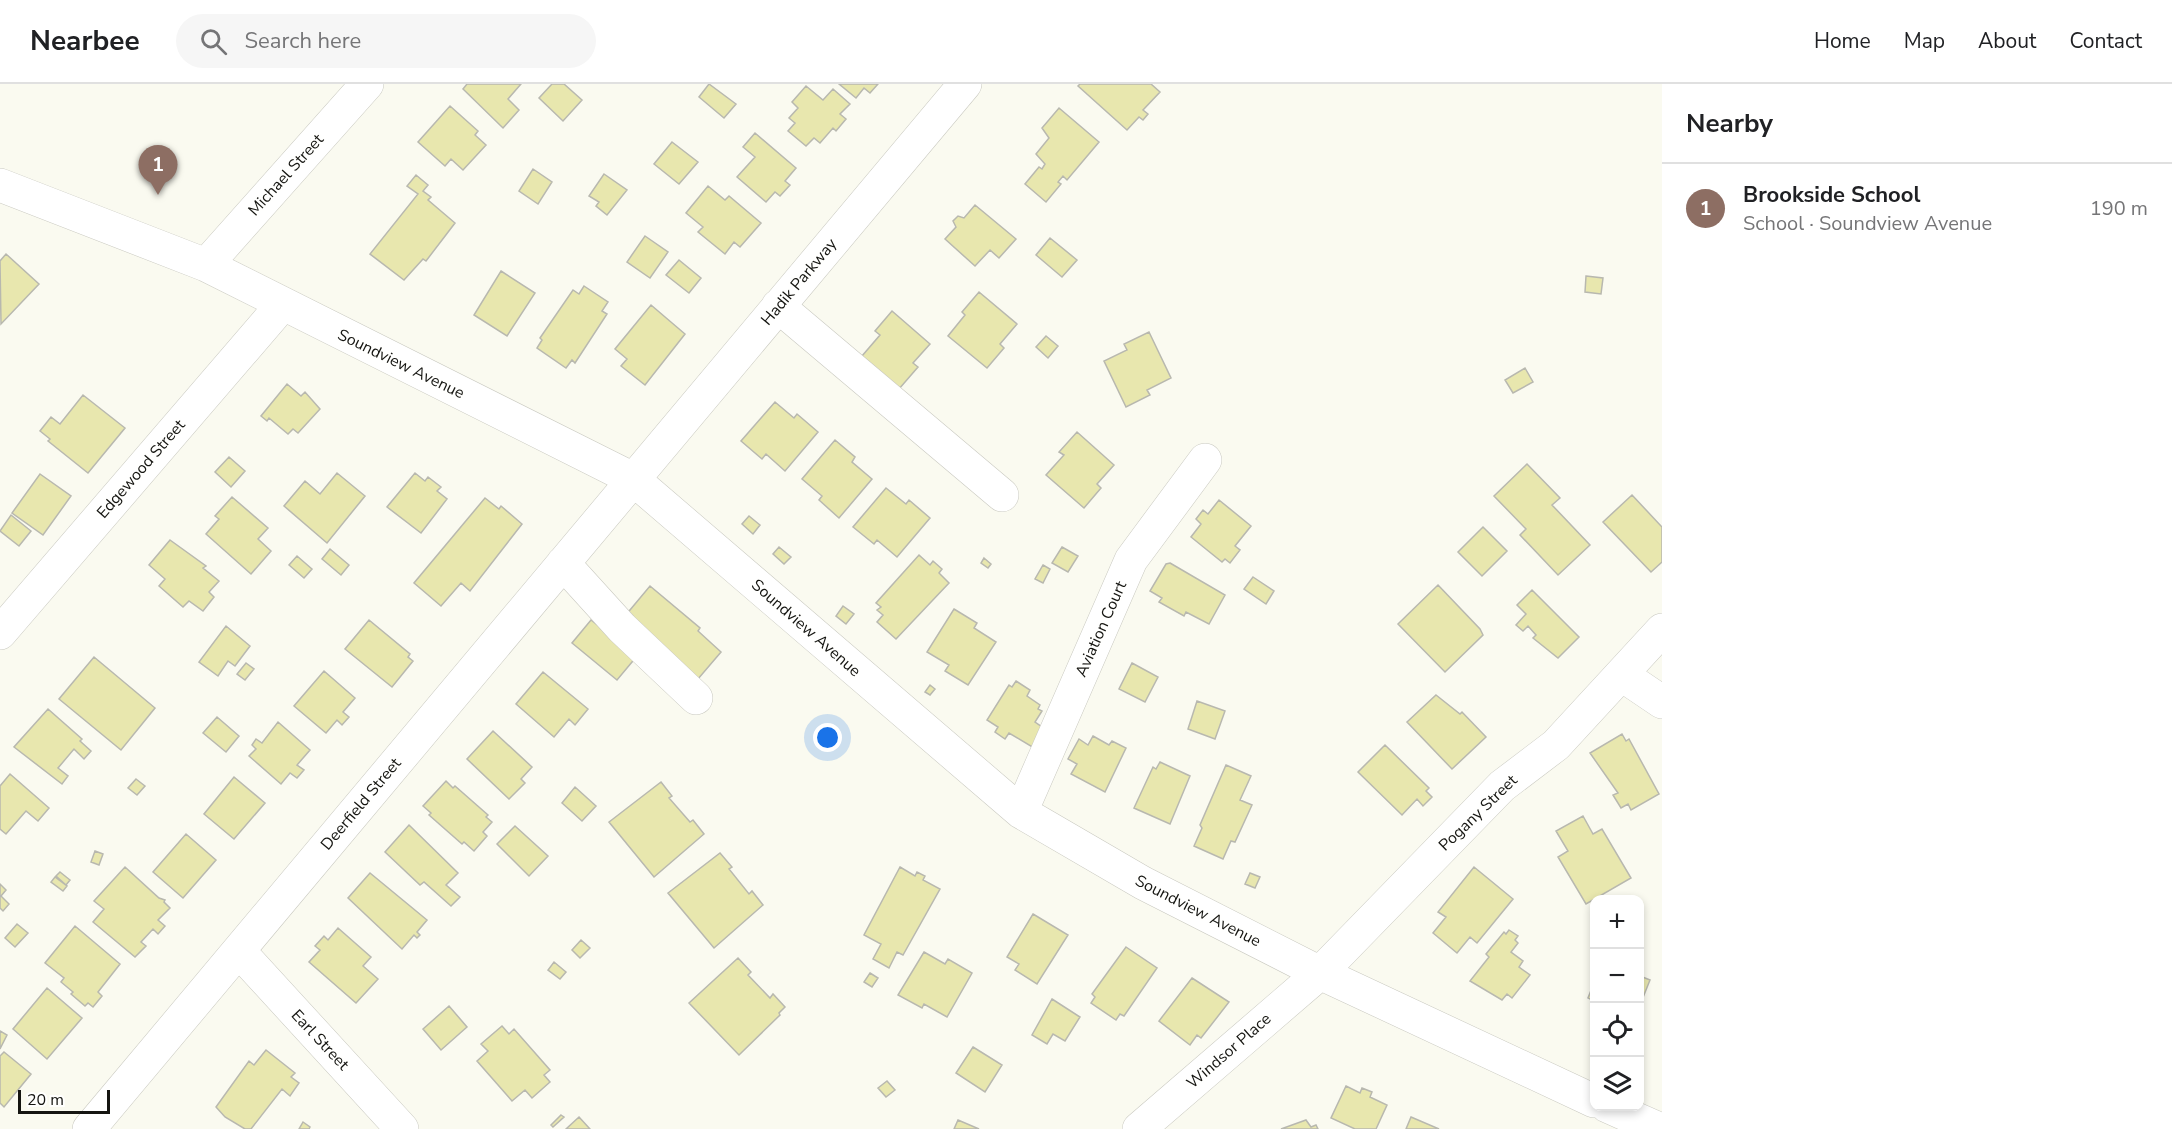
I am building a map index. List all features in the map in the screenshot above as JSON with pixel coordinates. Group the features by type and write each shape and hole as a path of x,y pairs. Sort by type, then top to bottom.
{"street":[{"name":"Michael Street","path":"206,265 367,84"},
{"name":"Hadik Parkway","path":"633,479 965,84"},
{"name":"Soundview Avenue","path":"0,185 206,265 633,479 1021,812 1143,883 1320,973 1590,1099"},
{"name":"Edgewood Street","path":"0,633 282,305"},
{"path":"778,306 1002,495"},
{"name":"Aviation Court","path":"1021,812 1131,560 1205,460"},
{"name":"Deerfield Street","path":"89,1129 633,479"},
{"path":"563,562 622,628 696,698"},
{"name":"Pogany Street","path":"1320,973 1502,786 1556,745 1662,630"},
{"path":"1622,675 1662,702"},
{"name":"Earl Street","path":"238,951 402,1129"},
{"name":"Windsor Place","path":"1138,1129 1320,973"},
{"path":"1616,1111 1659,1129"}],"building":[{"path":"467,84 521,84 508,99 519,110 503,128 463,89"},
{"path":"552,84 564,84 582,100 563,121 539,98"},
{"path":"709,84 736,104 724,118 699,97"},
{"path":"839,84 878,84 870,93 864,88 856,98"},
{"path":"1080,84 1151,84 1160,92 1143,110 1148,114 1143,120 1139,117 1127,130 1078,86"},
{"path":"806,86 823,100 833,89 850,104 840,114 846,119 836,131 833,128 820,143 814,138 806,146 788,131 795,123 789,118 798,108 792,102"},
{"path":"450,106 478,131 475,135 486,145 463,170 451,159 445,166 418,142"},
{"path":"1059,108 1099,142 1067,180 1063,176 1058,182 1061,184 1046,202 1025,184 1039,167 1042,169 1045,164 1036,154 1049,138 1042,128"},
{"path":"755,133 796,168 785,181 790,185 780,196 775,192 766,202 737,177 755,157 743,147"},
{"path":"672,142 698,162 679,184 654,164"},
{"path":"533,169 552,182 538,204 519,191"},
{"path":"604,174 627,190 607,215 596,206 599,202 589,196"},
{"path":"416,175 428,185 423,191 431,197 428,200 455,223 426,261 423,259 404,280 370,254 418,194 407,186"},
{"path":"708,186 725,200 729,196 761,223 740,247 734,242 725,254 698,232 703,227 686,213"},
{"path":"975,205 1016,239 999,258 990,250 975,266 945,239 956,227 953,221 958,216 964,218"},
{"path":"645,236 668,252 650,278 627,262"},
{"path":"1050,238 1077,260 1062,277 1036,255"},
{"path":"6,254 39,284 1,324 0,261"},
{"path":"679,260 701,278 689,293 666,275"},
{"path":"501,271 535,293 507,336 474,315"},
{"path":"1586,276 1603,278 1601,294 1585,292"},
{"path":"584,286 608,302 602,311 607,314 575,363 572,360 566,368 537,348 542,340 540,338 573,290 579,294"},
{"path":"979,292 1017,324 1000,344 1004,348 987,368 948,336 965,315 962,312"},
{"path":"651,305 685,334 645,385 621,366 627,359 615,349"},
{"path":"892,311 930,344 913,363 918,367 899,389 862,356 880,335 875,331"},
{"path":"1149,332 1171,378 1147,390 1150,395 1126,407 1104,361 1127,350 1124,344"},
{"path":"1046,336 1058,346 1048,358 1036,347"},
{"path":"1525,368 1533,382 1513,393 1505,380"},
{"path":"287,384 301,396 305,392 320,409 298,433 293,429 288,434 269,418 267,421 261,416"},
{"path":"83,395 125,428 88,473 48,441 50,439 40,431 51,417 60,424"},
{"path":"775,402 794,418 797,414 818,432 785,471 766,454 762,459 741,441"},
{"path":"1077,432 1114,465 1097,484 1101,488 1084,508 1046,475 1064,455 1059,452"},
{"path":"835,440 855,457 852,462 872,479 839,518 819,500 822,496 802,479"},
{"path":"229,457 245,471 231,487 215,472"},
{"path":"1527,464 1560,498 1552,505 1590,545 1558,575 1520,535 1526,529 1494,496"},
{"path":"337,473 365,496 327,543 284,506 305,481 320,494"},
{"path":"415,473 425,481 428,477 441,487 437,491 447,499 421,533 387,507"},
{"path":"40,474 71,496 43,535 12,513"},
{"path":"886,488 906,504 909,500 930,518 897,557 877,540 874,544 853,527"},
{"path":"1632,495 1662,527 1662,562 1651,572 1603,522"},
{"path":"232,497 268,528 258,539 271,551 251,574 206,534 219,519 215,516"},
{"path":"485,498 499,509 501,506 522,524 470,591 461,583 441,606 414,583"},
{"path":"1219,500 1251,526 1235,546 1240,550 1230,563 1225,559 1222,562 1191,537 1201,524 1196,519 1203,510 1208,514"},
{"path":"11,515 31,531 19,546 0,531"},
{"path":"749,516 760,525 753,534 742,524"},
{"path":"1483,527 1507,551 1482,576 1458,552"},
{"path":"170,540 206,566 203,568 219,581 209,592 214,597 203,611 189,601 183,607 159,586 165,579 149,565"},
{"path":"779,547 791,557 784,564 773,554"},
{"path":"1062,547 1078,556 1068,572 1052,563"},
{"path":"330,549 349,565 341,575 322,559"},
{"path":"919,555 930,565 933,561 942,569 939,573 949,583 896,639 877,622 883,615 877,610 881,607 876,603"},
{"path":"297,556 312,569 304,578 289,565"},
{"path":"984,558 991,564 988,568 981,563"},
{"path":"1170,563 1225,595 1209,624 1186,612 1184,616 1159,602 1162,598 1150,591 1166,564"},
{"path":"1043,565 1050,569 1043,583 1035,579"},
{"path":"1253,577 1274,591 1266,604 1244,589"},
{"path":"1438,585 1483,635 1445,672 1398,624"},
{"path":"650,586 700,628 698,631 721,652 698,679 625,616"},
{"path":"1532,590 1579,637 1558,658 1533,638 1536,635 1528,626 1523,631 1516,625 1526,614 1517,605"},
{"path":"843,606 854,614 846,624 836,616"},
{"path":"954,609 977,623 974,628 996,642 968,685 945,671 949,665 927,652"},
{"path":"369,620 410,654 408,657 413,661 392,687 345,649"},
{"path":"591,620 637,656 617,680 572,643"},
{"path":"226,626 250,646 235,666 228,661 218,676 199,662"},
{"path":"94,657 155,708 121,750 59,699"},
{"path":"246,663 254,669 245,680 237,674"},
{"path":"1132,663 1158,677 1145,702 1119,689"},
{"path":"324,671 355,698 343,712 349,717 342,725 337,720 326,733 294,706"},
{"path":"543,672 588,709 575,725 569,719 554,737 516,704"},
{"path":"1016,681 1030,690 1027,696 1040,705 1038,709 1042,711 1035,722 1045,729 1034,748 1009,733 1005,739 995,732 998,727 987,720 1009,685 1012,687"},
{"path":"930,685 935,689 930,695 925,692"},
{"path":"1436,695 1460,714 1462,712 1486,737 1452,769 1407,722"},
{"path":"1197,701 1225,711 1215,739 1188,729"},
{"path":"48,709 82,739 80,741 91,751 84,759 74,749 58,768 68,776 62,784 14,747"},
{"path":"217,717 239,736 226,752 203,733"},
{"path":"278,722 310,750 297,765 304,770 297,778 290,773 281,784 249,756 256,749 252,745 256,739 262,743"},
{"path":"493,731 532,767 521,779 525,783 509,799 467,759"},
{"path":"1622,734 1626,741 1629,739 1659,794 1631,810 1628,804 1621,808 1613,795 1618,793 1590,753"},
{"path":"1093,736 1109,745 1112,741 1126,748 1105,792 1071,774 1077,764 1068,759 1079,739 1088,745"},
{"path":"1385,745 1429,788 1426,791 1432,797 1423,806 1417,799 1402,815 1358,772"},
{"path":"1160,762 1190,776 1170,824 1134,808 1153,767 1156,769"},
{"path":"1226,765 1251,776 1240,800 1252,805 1235,842 1231,841 1223,859 1194,846 1202,828 1200,825"},
{"path":"10,774 49,808 38,821 26,811 6,834 0,829 0,786"},
{"path":"234,777 265,803 234,839 204,814"},
{"path":"136,779 145,786 137,795 128,788"},
{"path":"446,781 488,815 486,817 492,822 483,832 487,836 474,851 464,842 462,844 429,815 431,813 423,806"},
{"path":"661,782 672,796 669,798 690,822 693,820 704,834 654,877 609,822"},
{"path":"575,787 596,806 582,821 562,803"},
{"path":"1583,816 1593,834 1602,829 1631,878 1602,895 1590,895 1590,902 1586,904 1558,857 1568,851 1556,831"},
{"path":"409,825 458,873 446,885 460,897 451,906 424,882 420,885 385,852"},
{"path":"515,826 548,856 529,876 497,844"},
{"path":"186,834 216,860 183,898 153,872"},
{"path":"95,851 103,854 99,865 91,862"},
{"path":"720,853 732,867 729,869 749,894 752,891 763,905 714,948 668,893"},
{"path":"125,867 159,898 165,900 164,902 170,908 158,920 165,926 158,934 153,929 141,942 146,946 135,957 93,922 104,909 94,901"},
{"path":"900,867 915,876 917,872 925,876 923,880 940,889 903,955 897,952 889,968 873,959 881,944 864,935"},
{"path":"1474,867 1513,899 1477,943 1470,937 1457,953 1433,933 1446,917 1438,912"},
{"path":"60,872 70,880 66,885 56,876"},
{"path":"370,873 427,920 417,932 420,935 417,938 414,935 402,949 348,898"},
{"path":"1250,873 1260,877 1255,888 1245,884"},
{"path":"55,877 67,886 63,891 51,882"},
{"path":"0,884 6,890 1,896 9,904 3,911 0,908"},
{"path":"1033,914 1068,935 1037,984 1015,970 1019,964 1007,957"},
{"path":"17,924 28,933 15,947 5,938"},
{"path":"75,926 120,964 98,992 102,996 93,1007 88,1003 85,1006 71,994 73,992 61,982 64,978 45,963"},
{"path":"338,928 371,957 363,966 378,979 356,1003 309,962 320,950 315,946 324,936 328,940"},
{"path":"1509,930 1518,936 1515,940 1518,943 1511,952 1523,961 1519,967 1530,975 1512,998 1507,994 1502,1000 1470,981 1489,957 1486,954 1504,932 1506,934"},
{"path":"581,940 590,948 580,958 572,950"},
{"path":"1126,947 1157,968 1124,1016 1120,1014 1116,1020 1091,1003 1095,997 1092,994"},
{"path":"924,952 945,964 948,959 972,973 947,1017 924,1004 922,1008 898,995"},
{"path":"738,958 751,972 748,975 770,998 773,994 785,1007 779,1013 780,1015 739,1055 689,1003"},
{"path":"554,962 566,972 560,979 548,970"},
{"path":"870,973 878,978 872,987 864,982"},
{"path":"1192,978 1229,1002 1201,1038 1197,1035 1190,1045 1159,1021"},
{"path":"1644,978 1650,980 1644,995"},
{"path":"47,988 82,1018 47,1059 13,1029"},
{"path":"1052,999 1080,1017 1065,1041 1053,1034 1047,1044 1032,1035"},
{"path":"449,1006 467,1027 441,1050 423,1029"},
{"path":"502,1026 509,1034 514,1029 550,1070 544,1075 550,1082 532,1098 525,1090 512,1101 477,1061 488,1051 481,1044"},
{"path":"0,1031 7,1035 0,1049"},
{"path":"973,1047 1002,1065 985,1092 956,1073"},
{"path":"266,1050 295,1073 291,1077 299,1083 290,1096 282,1089 251,1129 245,1129 225,1117 216,1107 249,1061 254,1065"},
{"path":"4,1052 31,1074 4,1107 0,1103 0,1056"},
{"path":"887,1081 895,1090 886,1097 878,1088"},
{"path":"1346,1086 1360,1093 1362,1088 1372,1092 1370,1097 1387,1105 1376,1129 1355,1129 1331,1118"},
{"path":"561,1115 564,1117 553,1127 551,1125"},
{"path":"579,1117 590,1129 566,1129"},
{"path":"1411,1117 1439,1129 1406,1129"},
{"path":"958,1120 979,1129 954,1129"},
{"path":"1306,1120 1311,1127 1316,1125 1318,1129 1281,1129"},
{"path":"303,1122 310,1127 309,1129 299,1129"}],"place":[{"name":"Brookside School","path":"158,195"}]}
